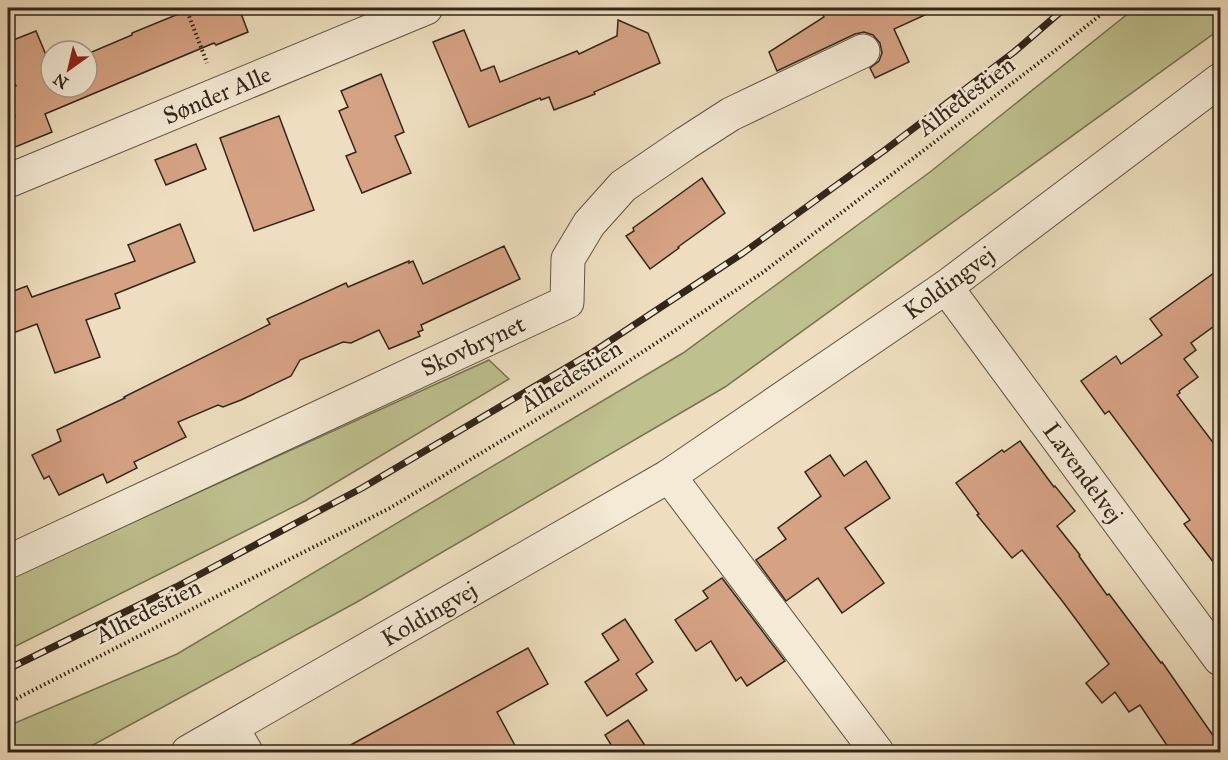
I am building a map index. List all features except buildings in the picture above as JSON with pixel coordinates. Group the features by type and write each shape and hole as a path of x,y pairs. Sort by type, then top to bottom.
{"street":[{"name":"Sønder Alle","path":"8,181 426,8"},
{"name":"Skovbrynet","path":"8,562 567,302 568,259 588,224 623,186 731,114 863,51"},
{"name":"Koldingvej","path":"188,753 239,740 669,476 946,287 1221,80"},
{"name":"Lavendelvej","path":"946,287 1221,659"},
{"path":"669,476 877,753"}],"path":[{"path":"186,8 219,93"},
{"name":"Alhedestien","path":"8,703 390,508 579,394 762,273 1109,8"}],"green space":[{"path":"1135,8 1220,8 1220,29 725,387 357,602 80,752 8,752 8,726 177,654 683,353 930,172"},
{"path":"489,360 509,379 305,501 8,650 8,579"}],"railway":[{"path":"8,669 176,587 362,488 593,352 743,253 885,150 1014,52 1065,8"}]}
